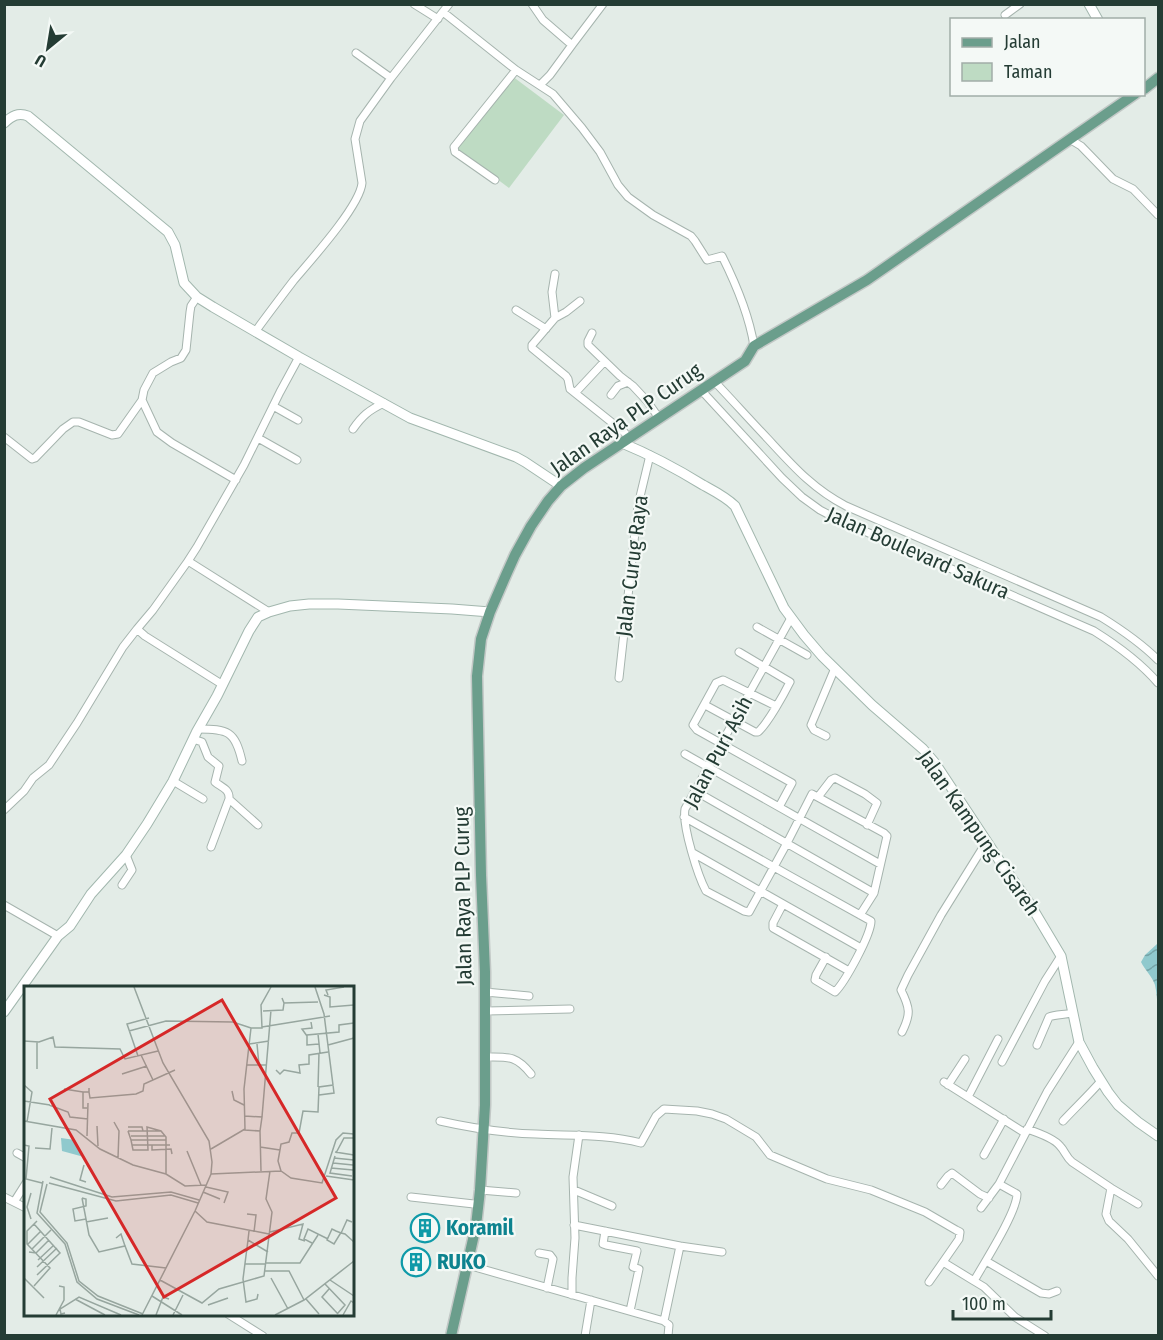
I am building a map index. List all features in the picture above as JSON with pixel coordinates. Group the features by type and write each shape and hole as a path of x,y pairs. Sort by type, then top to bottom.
{"main road":[{"path":"1145,88 1158,78"},
{"name":"Jalan Raya PLP Curug","path":"451,1335 474,1234 484,1130 486,1011 477,676 481,639 515,555 548,501 561,486 584,468 745,360 754,346 867,280 1133,96"}],"street":[{"path":"414,4 438,19"},
{"path":"255,332 358,199 363,183 355,139 360,121 449,4"},
{"path":"532,4 543,20 572,45"},
{"path":"540,85 603,4"},
{"path":"1005,15 1020,4"},
{"path":"1089,4 1097,18"},
{"path":"443,12 516,70 553,94 600,152 618,185 628,196 653,215 690,236 707,260 722,256 751,325 754,346"},
{"path":"356,53 391,78"},
{"path":"495,180 455,153 454,147 516,70"},
{"path":"4,123 18,114 30,117 168,232 175,245 184,283 197,297 255,332 410,417 516,457 561,486"},
{"path":"1071,140 1081,146 1113,179 1133,189 1158,215"},
{"path":"555,274 552,292 555,318"},
{"path":"4,437 32,459 73,422 79,422 112,435 118,434 142,400 144,390 153,373 184,356 189,312 197,297"},
{"path":"580,301 555,318 532,345 532,348 566,376 570,389 626,432 625,441"},
{"path":"516,310 546,329"},
{"path":"592,333 588,345 647,401 659,418"},
{"path":"4,810 24,791 33,778 49,765 137,629 188,561 236,480 300,357"},
{"path":"575,393 604,362"},
{"name":"Jalan Boulevard Sakura","path":"714,381 794,467 828,497 1101,617 1124,631 1158,660"},
{"path":"611,395 618,386 628,382"},
{"name":"Jalan Boulevard Sakura","path":"701,390 782,478 820,510 1094,631 1137,660 1158,683"},
{"path":"142,400 157,432 236,480"},
{"path":"353,429 365,414 384,403"},
{"path":"273,406 298,420"},
{"path":"258,438 297,460"},
{"name":"Jalan Kampung Cisareh","path":"625,441 670,465 735,506 791,618 813,645 872,705 929,755 1030,904 1061,956 1079,1042 1101,1081 1118,1105 1158,1136"},
{"name":"Jalan Curug Raya","path":"619,678 638,505 650,455"},
{"path":"928,558 935,544"},
{"path":"188,561 268,612"},
{"path":"4,1012 58,936 70,926 92,894 126,855 147,824 173,781 193,738 258,617 268,612 300,605 338,604 490,612"},
{"name":"Jalan Puri Asih","path":"791,618 685,809 684,817 693,853 706,891 749,912 815,795"},
{"path":"757,627 807,655"},
{"path":"137,629 223,685"},
{"path":"705,705 752,730 758,732 762,729 790,682 739,652"},
{"path":"826,736 814,730 811,725 835,668"},
{"path":"776,706 723,680 716,683 693,725 694,728 792,783 779,807"},
{"path":"198,729 222,730 228,734 236,740 242,760"},
{"path":"193,738 202,742 208,758 219,766 215,782 229,792 229,798 211,847"},
{"path":"685,754 880,864"},
{"path":"860,915 874,893 887,836 884,833 867,825 815,795 835,778 865,794 877,803 867,825"},
{"path":"173,781 203,799"},
{"path":"695,790 874,893"},
{"path":"229,798 258,825"},
{"path":"684,817 872,923 861,948 836,992 832,992 815,980 826,957"},
{"path":"902,1032 909,1013 901,990 941,915 987,841"},
{"path":"693,853 861,948"},
{"path":"122,885 132,870 126,855"},
{"path":"783,904 773,923 773,928 849,970"},
{"path":"4,905 58,936"},
{"path":"1002,1062 1041,988 1061,956"},
{"path":"485,992 529,996"},
{"path":"486,1011 570,1009"},
{"path":"1037,1045 1049,1017 1072,1013"},
{"path":"968,1097 998,1039"},
{"path":"981,1208 999,1184 1047,1092 1079,1042"},
{"path":"486,1057 508,1057 516,1060 523,1063 531,1074"},
{"path":"965,1059 946,1083 1026,1131 1057,1143 1072,1162 1138,1204"},
{"path":"1063,1121 1101,1081"},
{"path":"440,1121 484,1130 602,1136 641,1143 656,1116 664,1109 712,1114 726,1119 756,1137 770,1155 827,1179 881,1194 925,1212 956,1230 960,1234 959,1239 930,1282"},
{"path":"984,1155 1004,1119"},
{"path":"572,1294 575,1250 573,1177 579,1135"},
{"path":"17,1153 24,1157"},
{"path":"941,1185 952,1173 989,1198"},
{"path":"974,1281 1012,1212 1017,1198 1017,1194 999,1184"},
{"path":"14,1202 24,1186"},
{"path":"1111,1188 1106,1214 1109,1221 1128,1239 1158,1276"},
{"path":"480,1190 516,1193"},
{"path":"574,1190 612,1206"},
{"path":"4,1197 24,1207"},
{"path":"411,1197 478,1206"},
{"path":"574,1225 722,1252"},
{"path":"605,1231 603,1244 637,1251 633,1267 639,1269 630,1311"},
{"path":"664,1321 680,1246"},
{"path":"539,1253 553,1259 547,1288"},
{"path":"986,1261 1041,1293 1049,1294 1057,1291"},
{"path":"943,1262 984,1287 1023,1323 1045,1335"},
{"path":"468,1265 664,1321 669,1325 668,1335"},
{"path":"585,1335 591,1300"},
{"path":"231,1316 263,1335"}],"green space":[{"path":"512,76 564,115 509,188 457,149"}],"water":[{"path":"1157,944 1158,1011 1155,985 1141,962"}],"place":[{"name":"Koramil","path":"425,1228"},
{"name":"RUKO","path":"416,1262"}]}
